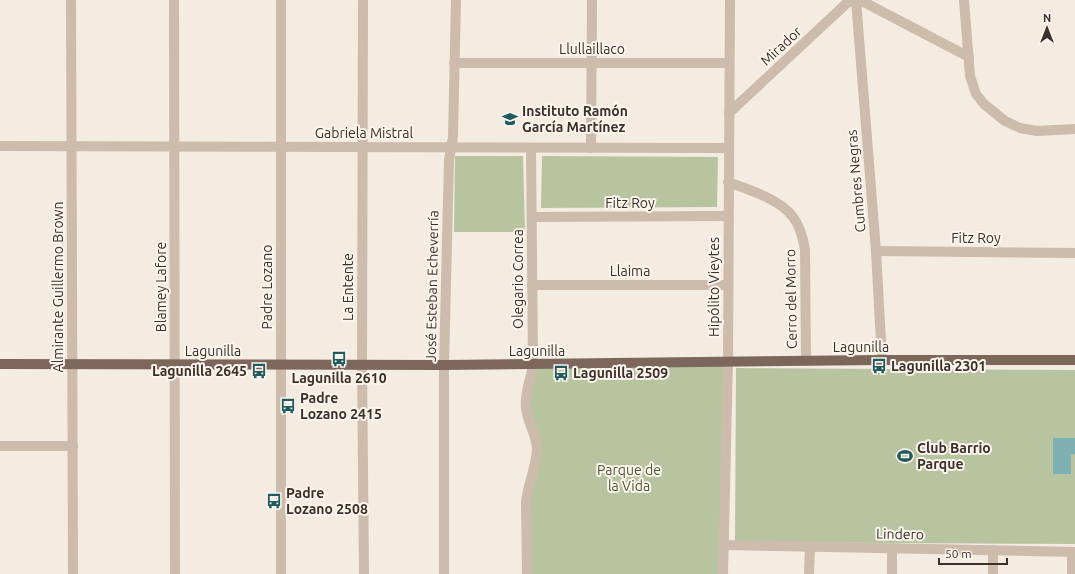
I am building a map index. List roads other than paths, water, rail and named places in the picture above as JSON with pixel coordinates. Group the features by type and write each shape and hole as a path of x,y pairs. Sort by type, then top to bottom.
{"main road":[{"name":"Lagunilla","path":"0,364 532,365 882,360 1075,360"}],"street":[{"name":"Almirante Guillermo Brown","path":"71,0 73,574"},
{"name":"Blamey Lafore","path":"174,0 175,574"},
{"name":"Padre Lozano","path":"281,0 281,574"},
{"name":"La Entente","path":"363,0 362,365 364,574"},
{"name":"José Esteban Echeverría","path":"444,574 444,365 449,160 453,137 456,0"},
{"path":"591,148 592,0"},
{"name":"Hipólito Vieytes","path":"723,574 728,362 730,0"},
{"name":"Mirador","path":"729,113 848,2 854,0"},
{"name":"Cumbres Negras","path":"854,0 876,251 882,360"},
{"path":"860,0 969,56"},
{"path":"964,0 970,76 976,94 984,104 1005,121 1020,128 1037,131 1075,129"},
{"name":"Llullaillaco","path":"454,63 729,63"},
{"name":"Gabriela Mistral","path":"0,146 729,148"},
{"name":"Olegario Correa","path":"526,574 526,502 537,448 528,420 526,406 526,397 532,365 531,148"},
{"name":"Cerro del Morro","path":"728,182 773,200 786,209 797,224 803,238 805,249 806,361"},
{"name":"Fitz Roy","path":"532,217 728,216"},
{"name":"Fitz Roy","path":"876,251 1074,251"},
{"name":"Llaima","path":"532,285 728,285"},
{"path":"0,446 72,446"},
{"name":"Lindero","path":"724,545 1073,552"},
{"path":"809,574 810,546"},
{"path":"892,548 892,574"},
{"path":"992,574 993,550"},
{"path":"1072,574 1073,552"}],"water":[{"path":"1053,438 1075,438 1075,454 1071,455 1071,474 1053,474"}],"place":[{"name":"Instituto Ramón García Martínez","path":"510,119"},
{"name":"Lagunilla 2610","path":"339,359"},
{"name":"Lagunilla 2301","path":"879,366"},
{"name":"Lagunilla 2645","path":"259,371"},
{"name":"Lagunilla 2509","path":"561,373"},
{"name":"Padre Lozano 2415","path":"288,406"},
{"name":"Club Barrio Parque","path":"905,456"},
{"name":"Padre Lozano 2508","path":"274,501"}],"park label":[{"name":"Parque de la Vida","path":"629,478"}]}
